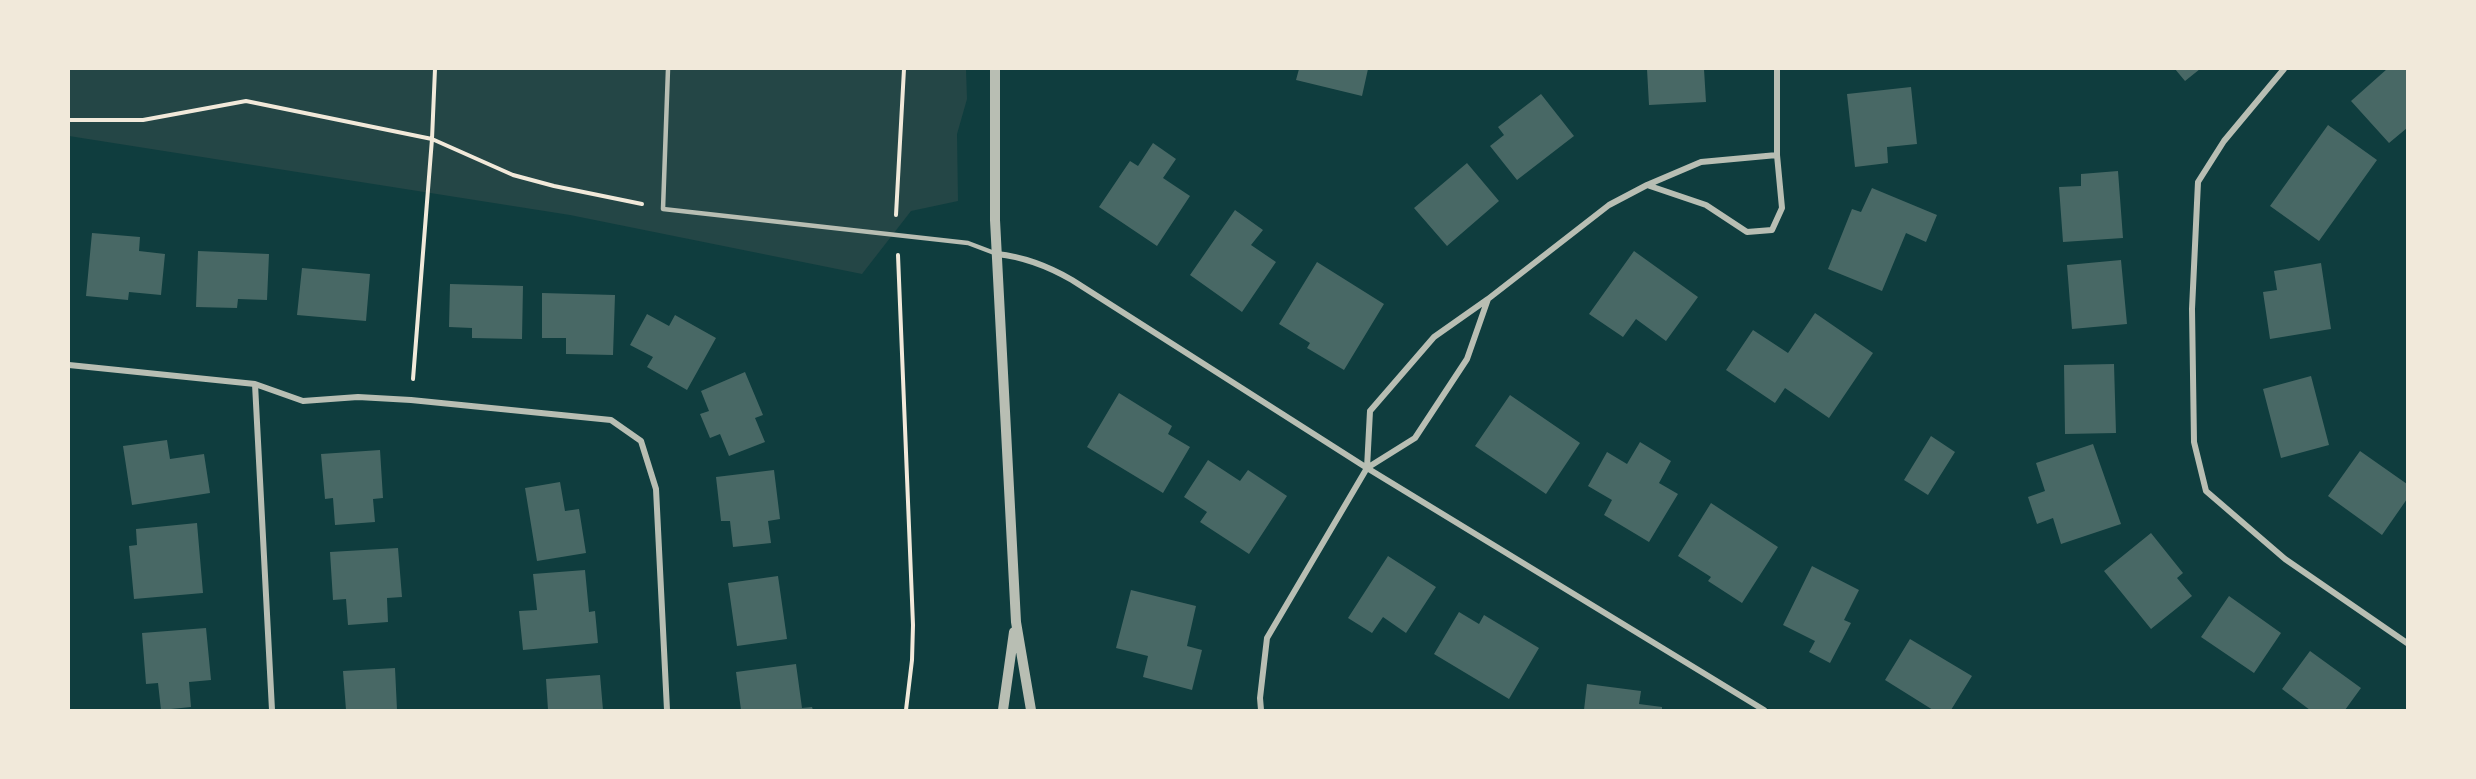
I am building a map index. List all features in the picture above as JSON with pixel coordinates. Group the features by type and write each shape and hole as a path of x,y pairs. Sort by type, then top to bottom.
{"street":[{"path":"995,69 997,254 1016,622 1031,710"},
{"path":"1647,185 1706,205 1747,232 1772,230 1782,208 1777,155 1777,69"},
{"path":"2284,69 2224,141 2198,182 2192,309 2194,442 2206,491 2285,559 2407,643"},
{"path":"1261,710 1267,638 1367,468 1371,411 1434,337 1488,299 1609,205 1647,185 1701,162 1777,155"},
{"path":"997,254 1050,267 1072,280 1367,468 1762,709"},
{"path":"1367,468 1415,438 1467,359 1488,299"},
{"path":"69,365 255,384 303,401 358,398 411,400 610,420 640,441 656,489 667,710"},
{"path":"255,384 272,710"},
{"path":"1003,710 1016,622"}],"lane":[{"path":"668,69 663,209 968,243 997,254"}],"path":[{"path":"411,400 432,139 435,69"},
{"path":"896,209 904,69"},
{"path":"69,120 143,120 246,101 432,139 513,175 663,209"},
{"path":"898,262 913,625 912,660 906,710"}],"shaded area":[{"path":"69,69 966,69 967,99 957,134 958,201 911,211 862,274 570,215 69,136"}],"building":[{"path":"1299,69 1368,69 1362,96 1296,80"},
{"path":"1647,69 1704,69 1706,102 1649,105"},
{"path":"2175,69 2200,69 2185,81"},
{"path":"2387,69 2407,69 2407,128 2389,143 2351,101"},
{"path":"1911,87 1917,144 1887,147 1888,163 1855,167 1847,94"},
{"path":"1541,94 1574,136 1517,180 1490,146 1504,135 1498,127"},
{"path":"2328,125 2377,160 2319,241 2270,206"},
{"path":"1153,143 1176,159 1163,178 1190,196 1157,246 1099,207 1130,161 1138,166"},
{"path":"1467,163 1499,201 1447,246 1414,208"},
{"path":"2118,171 2123,238 2063,242 2059,187 2081,186 2081,174"},
{"path":"1872,188 1937,215 1926,242 1906,233 1882,291 1828,269 1852,209 1861,212"},
{"path":"1235,210 1263,230 1251,245 1276,262 1242,312 1190,275"},
{"path":"92,233 140,237 139,251 165,254 161,295 129,292 128,300 86,296"},
{"path":"198,251 269,254 267,300 238,299 237,308 196,307"},
{"path":"1634,251 1698,297 1666,341 1636,319 1623,337 1589,314"},
{"path":"2121,260 2127,324 2072,329 2067,265"},
{"path":"1317,262 1384,304 1344,370 1307,348 1310,343 1279,324"},
{"path":"2321,263 2331,329 2270,339 2263,292 2277,290 2274,271"},
{"path":"302,268 370,274 366,321 297,315"},
{"path":"450,284 523,286 522,339 472,338 472,328 449,327"},
{"path":"542,293 615,295 613,355 566,354 566,338 542,338"},
{"path":"1815,313 1873,353 1829,418 1785,388 1775,403 1726,370 1753,330 1788,353"},
{"path":"647,314 669,326 675,315 716,338 687,390 647,367 653,357 630,345"},
{"path":"2114,364 2116,433 2065,434 2064,365"},
{"path":"745,372 763,415 755,418 765,442 729,456 720,434 710,438 700,414 709,411 701,391"},
{"path":"2311,376 2329,445 2281,458 2263,389"},
{"path":"1119,393 1172,426 1168,434 1190,447 1163,493 1087,447"},
{"path":"1510,395 1580,443 1546,494 1475,446"},
{"path":"1931,436 1955,452 1928,495 1904,480"},
{"path":"167,440 170,459 204,454 210,493 132,505 123,446"},
{"path":"1640,442 1671,461 1659,483 1678,494 1649,542 1604,515 1612,500 1588,486 1607,452 1627,464"},
{"path":"2093,444 2121,524 2061,544 2053,518 2037,524 2028,497 2045,491 2036,463"},
{"path":"380,450 383,498 373,499 375,522 335,525 333,498 325,499 321,454"},
{"path":"2360,451 2407,484 2407,499 2382,535 2328,496"},
{"path":"1208,460 1240,481 1248,470 1287,496 1249,554 1200,522 1207,512 1184,497"},
{"path":"774,470 780,519 768,521 771,543 733,547 730,521 721,521 716,477"},
{"path":"560,482 565,511 579,509 586,553 537,561 525,488"},
{"path":"1711,503 1778,547 1742,603 1708,581 1711,577 1678,556"},
{"path":"197,523 203,593 134,599 129,546 137,545 136,529"},
{"path":"2151,533 2183,573 2177,578 2192,596 2151,629 2104,571"},
{"path":"398,548 402,597 387,598 388,622 348,625 346,599 333,600 330,552"},
{"path":"1388,556 1436,587 1406,633 1383,617 1372,633 1348,618"},
{"path":"1812,566 1859,590 1844,620 1851,623 1830,663 1809,652 1815,641 1783,625"},
{"path":"585,570 589,612 595,611 598,643 523,650 519,611 537,610 533,574"},
{"path":"778,576 787,639 737,646 728,583"},
{"path":"1131,590 1196,606 1187,646 1202,650 1192,690 1143,677 1148,656 1116,648"},
{"path":"2229,596 2281,633 2254,673 2201,637"},
{"path":"1459,612 1479,624 1484,615 1539,648 1509,699 1434,654"},
{"path":"206,628 211,680 189,682 191,707 161,710 158,683 146,684 142,633"},
{"path":"1910,639 1972,676 1951,710 1933,710 1885,680"},
{"path":"2310,651 2361,688 2345,710 2310,710 2282,689"},
{"path":"796,664 802,708 812,707 813,710 741,710 736,672"},
{"path":"395,668 397,710 346,710 343,671"},
{"path":"600,675 603,710 548,710 546,679"},
{"path":"1587,684 1641,691 1639,704 1662,707 1662,710 1584,710"}]}
